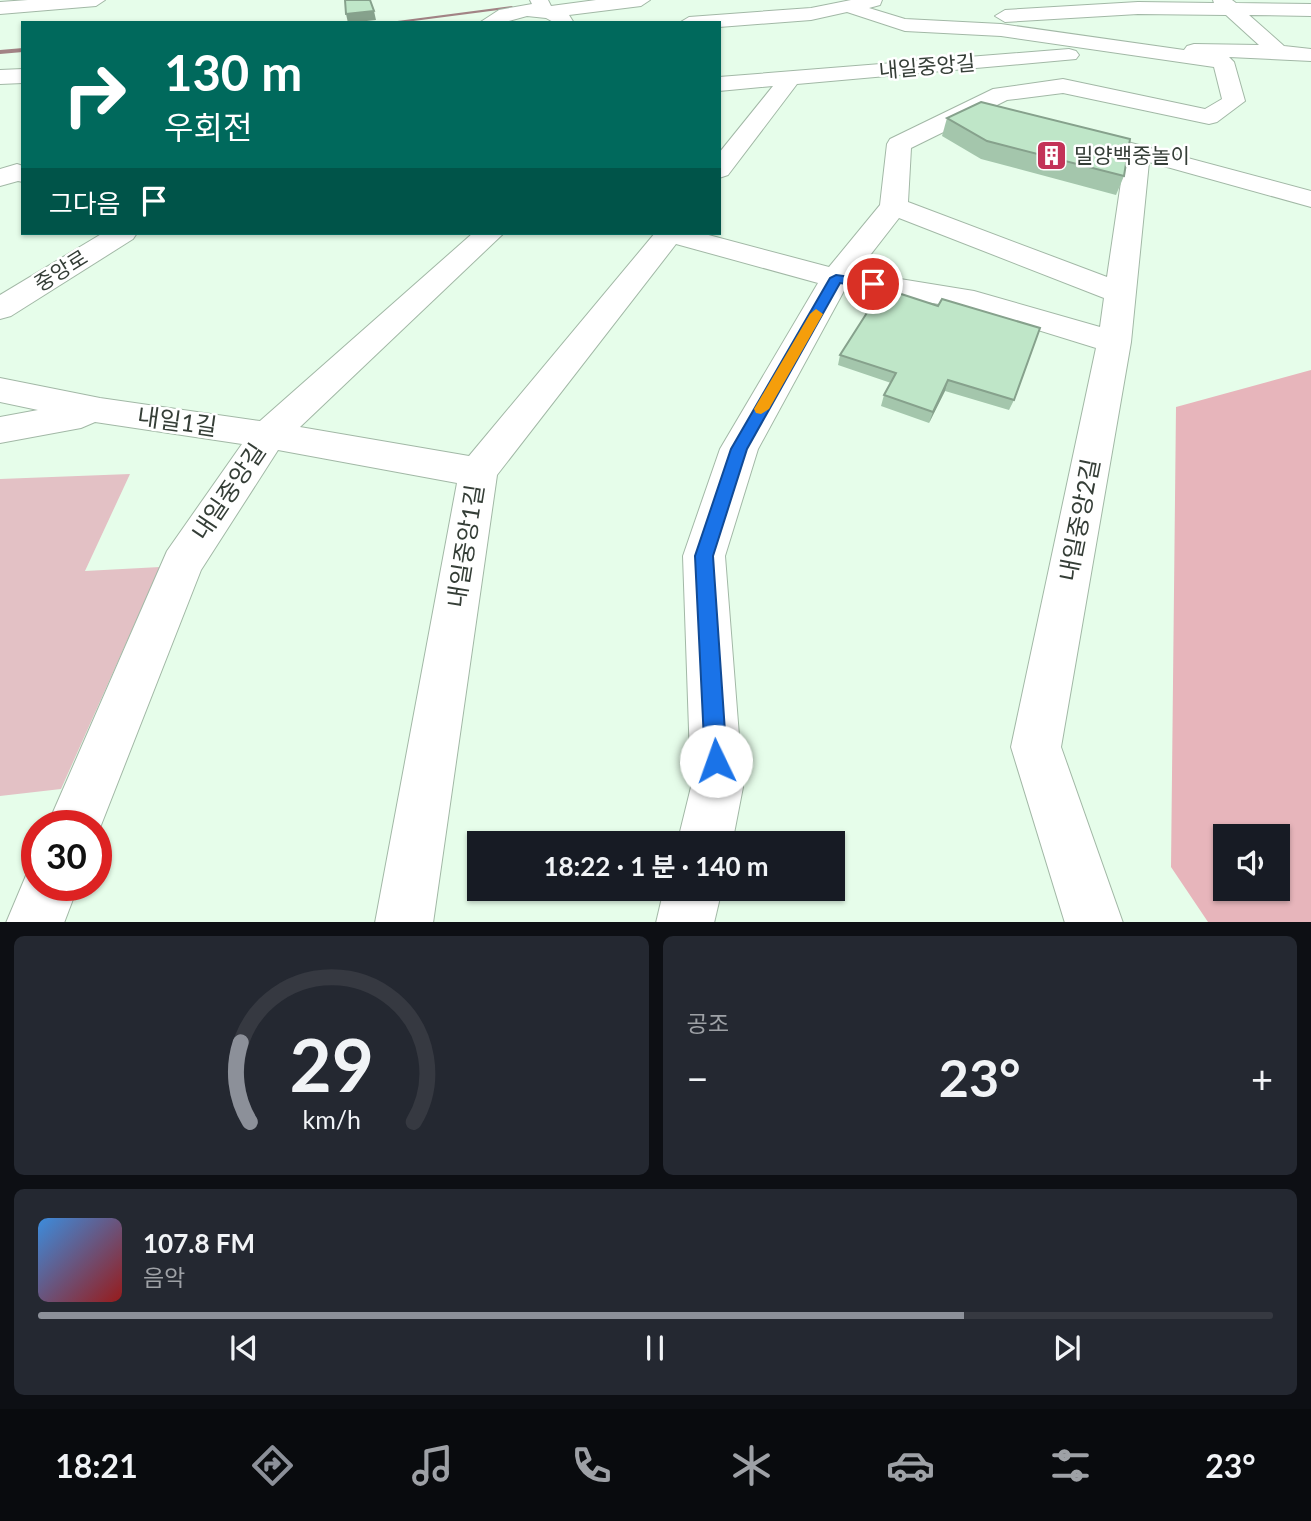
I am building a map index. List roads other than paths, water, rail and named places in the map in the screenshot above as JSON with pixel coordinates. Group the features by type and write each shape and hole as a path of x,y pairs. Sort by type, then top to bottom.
{"street":[{"path":"0,8 96,0"},
{"path":"494,20 525,0"},
{"path":"718,21 790,16 850,7 875,0"},
{"path":"494,20 542,6 634,1"},
{"path":"568,21 634,1"},
{"path":"1023,33 993,12 1227,4 1311,10"},
{"path":"1227,4 1278,52"},
{"path":"542,6 564,21"},
{"path":"707,831 717,787 704,556 739,449 836,278 894,206 899,145 1001,94 1063,86 1209,117 1234,101 1223,62 974,27 925,27 891,22 850,7"},
{"path":"1177,55 1182,49 1311,55"},
{"name":"내일중앙길","path":"721,84 1135,51"},
{"path":"0,77 21,76"},
{"path":"721,167 790,79"},
{"path":"974,108 1311,199"},
{"name":"내일중앙2길","path":"1094,922 1035,747 1114,342 1138,151"},
{"path":"894,206 1120,293"},
{"name":"중앙로","path":"0,309 120,235"},
{"name":"내일중앙길","path":"81,810 182,563 268,435 488,235"},
{"name":"내일중앙1길","path":"404,922 478,472 667,235"},
{"path":"676,235 836,278 974,300 1114,342"},
{"name":"내일1길","path":"0,390 100,411 268,435 478,472"},
{"path":"0,430 100,411"},
{"path":"35,922 44,901"},
{"path":"685,922 690,901"}],"waterway":[{"path":"400,21 512,7"},
{"path":"0,52 21,50"}],"place":[{"name":"밀양백중놀이","path":"1051,156"}]}
